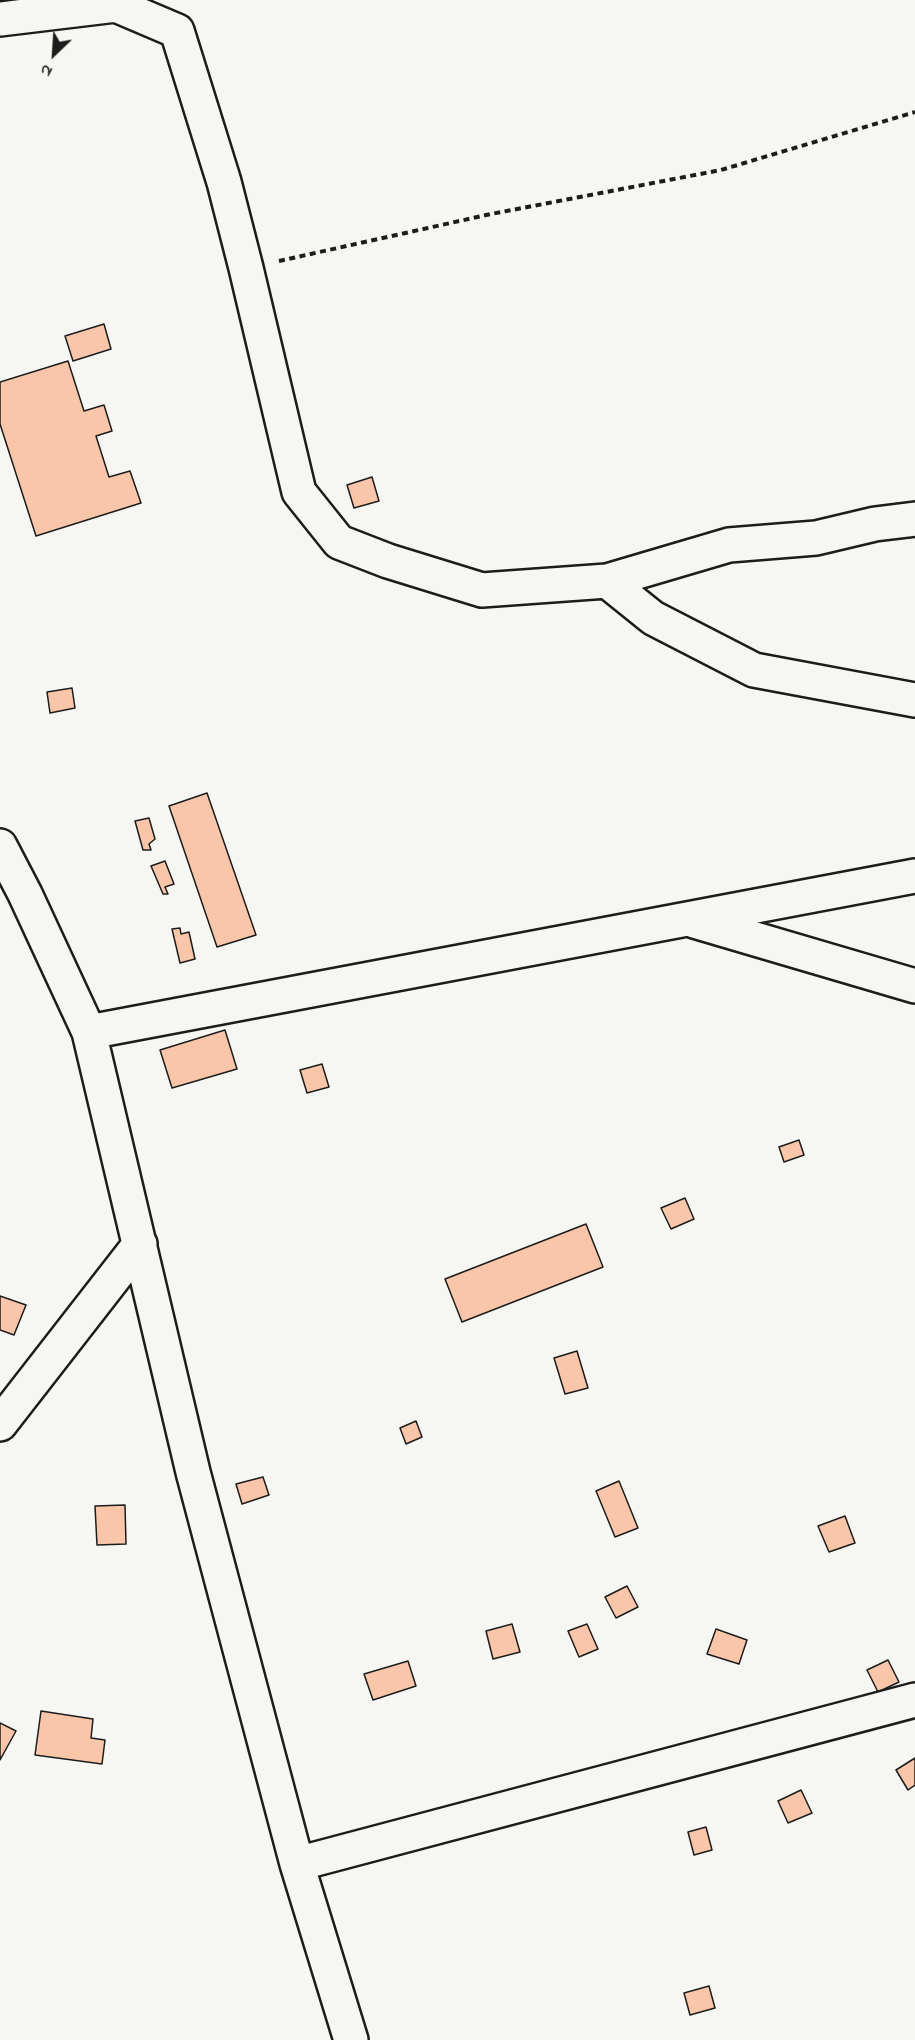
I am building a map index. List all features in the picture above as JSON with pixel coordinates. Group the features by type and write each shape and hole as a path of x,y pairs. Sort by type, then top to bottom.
{"street":[{"path":"0,20 116,5 177,31 224,182 299,492 339,542 388,561 482,590 607,581 729,544 816,538 876,524 915,519"},
{"path":"607,581 653,618 754,670 915,700"},
{"path":"0,846 25,894 89,1032 193,1472 297,1864 351,2040"},
{"path":"89,1032 915,876"},
{"path":"686,919 915,986"},
{"path":"0,1424 140,1244"},
{"path":"297,1864 915,1700"}],"path":[{"path":"246,268 491,214 721,170 915,112"}],"building":[{"path":"104,324 111,349 73,361 65,336"},
{"path":"68,361 84,411 104,405 112,431 96,436 109,477 130,471 141,503 36,536 0,424 0,382"},
{"path":"372,477 379,501 354,508 347,485"},
{"path":"72,688 75,708 50,713 47,692"},
{"path":"207,793 256,935 217,947 169,806"},
{"path":"149,818 155,839 149,844 151,850 143,850 135,821"},
{"path":"165,861 174,884 165,887 168,894 163,894 151,866"},
{"path":"180,928 181,934 189,932 195,959 180,963 172,929"},
{"path":"225,1030 237,1069 172,1088 160,1050"},
{"path":"322,1064 329,1087 307,1093 300,1070"},
{"path":"799,1140 804,1155 784,1162 779,1147"},
{"path":"685,1198 694,1219 671,1229 661,1208"},
{"path":"586,1224 603,1267 462,1322 445,1279"},
{"path":"0,1296 26,1305 14,1335 0,1330"},
{"path":"577,1351 588,1388 565,1394 554,1358"},
{"path":"416,1421 422,1437 406,1444 400,1428"},
{"path":"263,1477 269,1495 242,1504 236,1484"},
{"path":"619,1481 638,1528 615,1537 596,1491"},
{"path":"125,1505 126,1544 97,1545 95,1506"},
{"path":"845,1516 855,1543 829,1552 818,1526"},
{"path":"627,1586 638,1607 616,1618 605,1597"},
{"path":"512,1624 520,1652 493,1659 486,1631"},
{"path":"587,1624 598,1649 579,1657 568,1631"},
{"path":"716,1629 747,1640 739,1664 707,1654"},
{"path":"888,1660 899,1682 878,1692 867,1670"},
{"path":"408,1661 416,1686 373,1700 364,1674"},
{"path":"41,1711 93,1719 91,1738 105,1740 102,1764 35,1755"},
{"path":"0,1723 16,1731 0,1760"},
{"path":"915,1758 915,1785 908,1790 896,1770"},
{"path":"801,1790 812,1813 788,1823 778,1801"},
{"path":"706,1827 712,1850 694,1855 688,1832"},
{"path":"709,1986 715,2008 690,2015 684,1993"}]}
